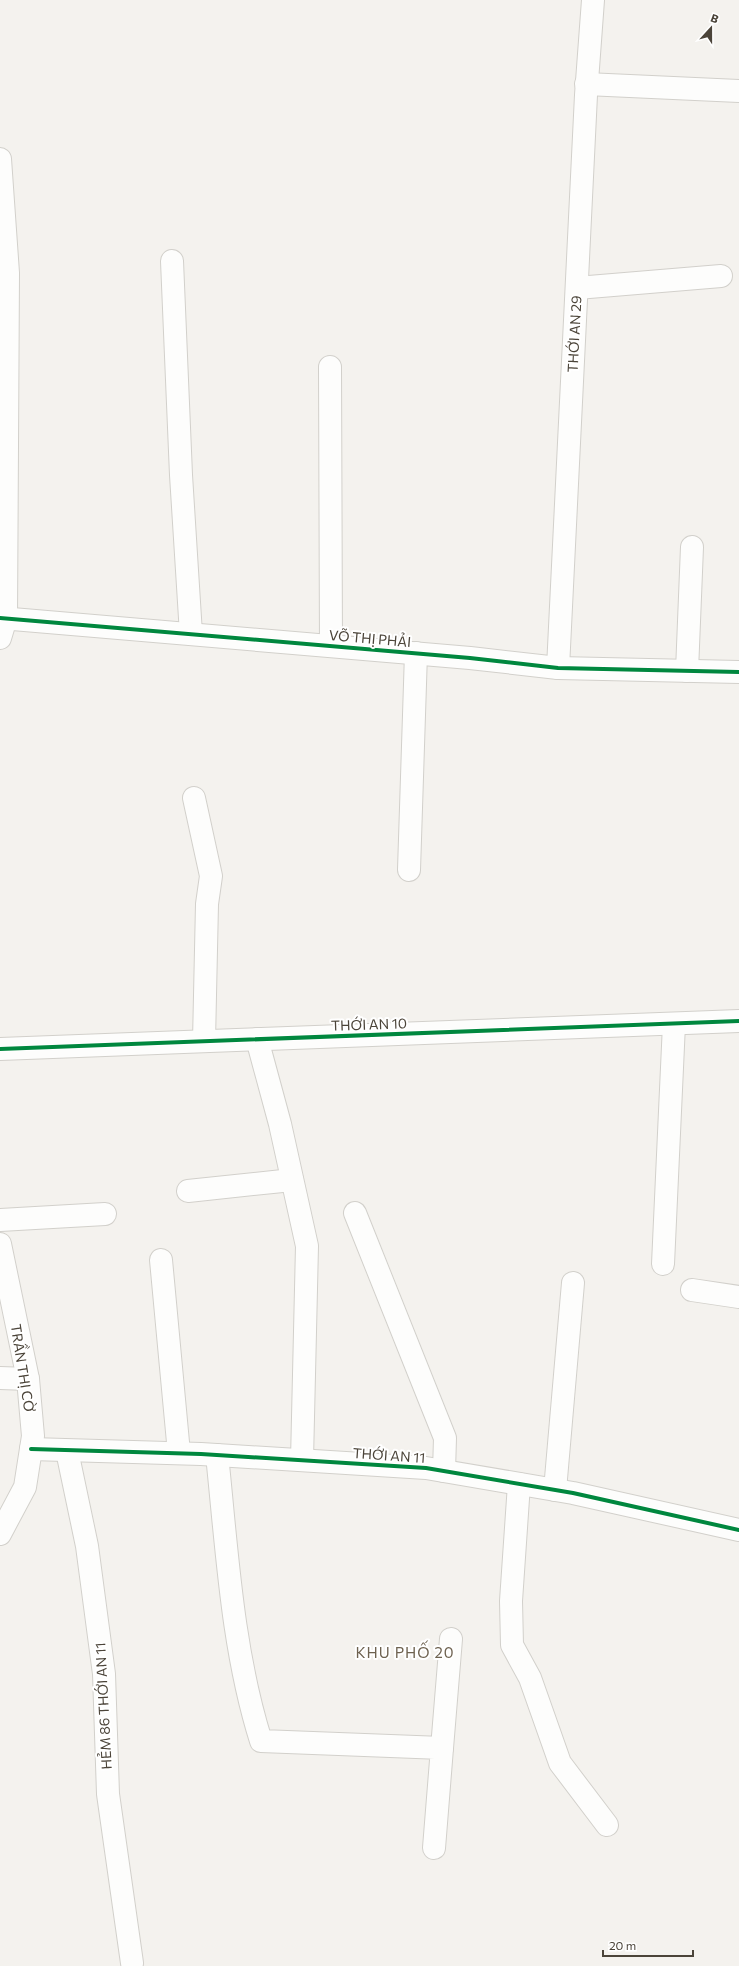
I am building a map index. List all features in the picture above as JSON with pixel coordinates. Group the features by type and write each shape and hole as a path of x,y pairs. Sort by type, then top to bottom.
{"street":[{"name":"THỚI AN 29","path":"558,668 586,84 593,0"},
{"path":"586,84 739,91"},
{"path":"0,159 8,273 2,625"},
{"path":"172,261 181,475 191,634"},
{"path":"577,288 721,276"},
{"path":"330,367 331,646"},
{"path":"687,671 692,547"},
{"name":"VÕ THỊ PHẢI","path":"2,625 191,634 558,668 739,672"},
{"path":"409,870 416,654"},
{"path":"194,798 211,876 207,904 204,1041"},
{"name":"THỚI AN 10","path":"0,1049 739,1021"},
{"path":"663,1264 674,1024"},
{"path":"257,1039 280,1124 307,1246 302,1460"},
{"path":"188,1191 292,1180"},
{"path":"355,1213 445,1438 444,1471"},
{"path":"0,1220 105,1214"},
{"name":"TRẦN THỊ CỜ","path":"0,1244 28,1379 33,1436 25,1487 0,1534"},
{"path":"161,1260 180,1453"},
{"path":"556,1490 573,1283"},
{"path":"692,1290 739,1296"},
{"path":"0,1378 28,1379"},
{"name":"THỚI AN 11","path":"31,1449 180,1453 426,1468 556,1490 739,1530"},
{"name":"HẺM 86 THỚI AN 11","path":"67,1450 87,1546 104,1674 108,1794 132,1963"},
{"path":"217,1455 232,1599 251,1710 261,1740 442,1748"},
{"path":"519,1484 511,1601 512,1645 530,1678 560,1763 607,1825"},
{"path":"434,1848 451,1639"}],"cycle path":[{"path":"0,618 470,658 558,668 739,672"},
{"path":"0,1049 739,1021"},
{"path":"31,1449 201,1454 426,1468 573,1493 739,1530"}],"district":[{"name":"KHU PHỐ 20","path":"405,1652"}]}
